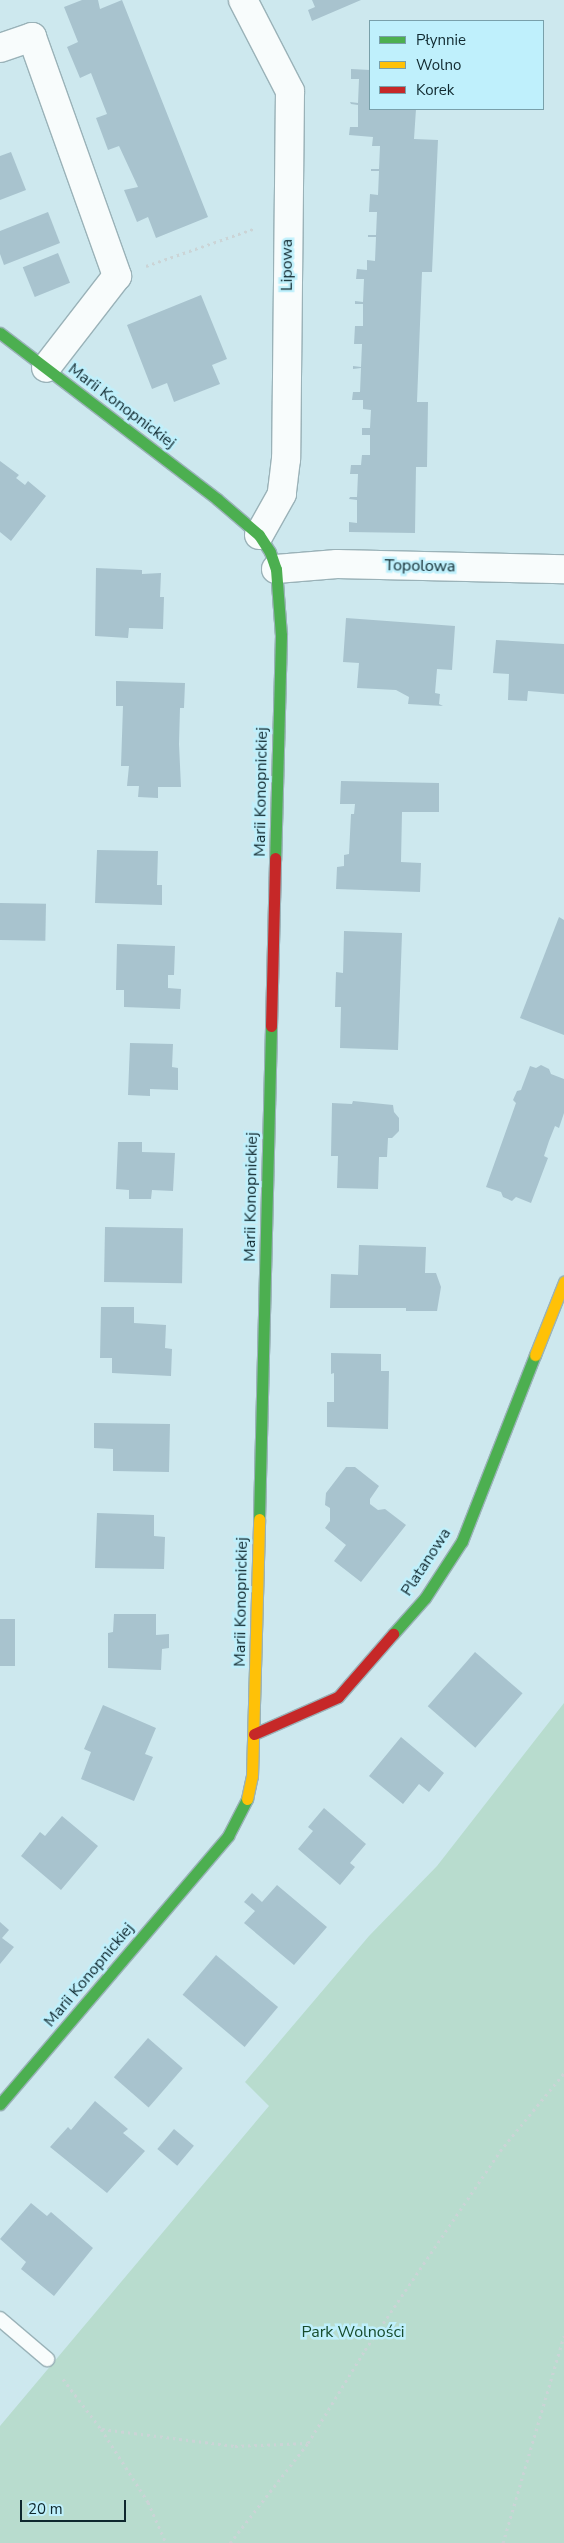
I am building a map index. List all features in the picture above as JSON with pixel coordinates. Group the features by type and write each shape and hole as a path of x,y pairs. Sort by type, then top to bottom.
{"street":[{"name":"Lipowa","path":"243,0 290,91 286,459 282,494 259,536"},
{"path":"0,48 32,36 117,276 46,368"},
{"name":"Marii Konopnickiej","path":"0,333 217,499 259,536 270,552 276,569 281,635 252,1776 245,1806 228,1836 0,2104"},
{"name":"Topolowa","path":"276,569 336,564 564,569"},
{"name":"Platanowa","path":"254,1734 338,1697 425,1598 462,1541 564,1282"}],"lane":[{"path":"0,2319 47,2359"}],"path":[{"path":"117,276 288,217"},
{"path":"230,2543 308,2443 366,2350 500,2151 564,2073"},
{"path":"503,2543 564,2336"},
{"path":"47,2359 101,2429 148,2502 166,2543"},
{"path":"101,2429 234,2446 308,2443"}],"green space":[{"name":"Park Wolności","path":"564,1703 564,2543 0,2543 0,2426 269,2106 245,2082 369,1936 437,1866"}],"building":[{"path":"82,0 98,0 100,9 122,0 208,217 156,238 148,217 137,222 124,190 138,187 119,146 108,150 96,118 107,114 91,73 80,78 67,47 78,42 64,7"},
{"path":"312,0 361,0 312,21 308,10 315,7"},
{"path":"351,69 369,70 369,110 416,110 414,139 438,140 432,272 422,272 417,402 428,402 427,467 416,467 415,533 349,532 349,522 357,523 357,500 349,499 350,497 357,497 358,474 350,474 351,465 361,465 362,455 370,455 370,435 362,435 362,428 370,428 371,410 363,409 363,400 352,400 353,392 360,392 361,368 353,369 353,366 361,367 362,344 354,344 355,326 363,326 363,304 355,304 355,301 363,302 364,279 356,279 357,269 367,270 367,260 375,261 376,237 368,237 368,235 376,235 377,212 369,212 370,194 378,195 379,171 371,171 371,169 379,169 380,146 372,146 373,137 349,135 350,127 358,127 358,105 351,104 350,102 358,103 359,79 351,79"},
{"path":"11,152 26,190 0,200 0,156"},
{"path":"48,212 60,243 4,265 0,254 0,231"},
{"path":"58,253 70,283 35,297 23,267"},
{"path":"201,295 227,359 212,365 220,384 174,402 167,383 152,389 127,325"},
{"path":"0,461 19,475 16,478 25,485 28,481 46,496 11,541 0,532"},
{"path":"96,568 142,570 142,574 161,573 160,597 164,597 163,629 129,628 128,638 95,636"},
{"path":"346,618 455,626 452,670 437,669 435,693 440,694 439,704 443,706 408,704 409,697 396,690 357,688 359,663 343,662"},
{"path":"496,640 564,644 564,694 528,691 527,701 508,700 509,674 493,673"},
{"path":"116,681 185,683 184,708 180,708 181,787 158,787 158,798 138,797 139,786 127,786 129,766 121,766 123,706 116,706"},
{"path":"341,781 439,783 439,812 402,812 401,862 421,863 420,892 336,889 337,867 344,866 344,855 349,854 351,814 354,814 355,804 340,804"},
{"path":"97,850 158,851 157,885 162,885 162,905 95,903"},
{"path":"0,903 46,904 45,941 0,940"},
{"path":"559,917 564,920 564,1035 520,1018"},
{"path":"344,931 402,933 398,1050 340,1048 341,1007 335,1007 336,972 343,973"},
{"path":"117,944 175,946 174,975 168,975 168,988 181,989 180,1009 124,1007 124,990 116,990"},
{"path":"130,1043 173,1044 172,1067 178,1068 178,1090 150,1089 150,1096 128,1095"},
{"path":"541,1065 549,1069 551,1074 564,1079 564,1113 559,1128 555,1126 549,1141 544,1156 548,1158 531,1203 516,1197 512,1201 503,1197 501,1192 486,1187 516,1103 513,1100 517,1091 521,1090 530,1066 536,1068"},
{"path":"353,1101 393,1105 394,1112 399,1118 399,1131 392,1138 388,1138 387,1157 379,1157 378,1189 337,1188 338,1156 331,1156 332,1103 352,1104"},
{"path":"118,1142 142,1142 142,1152 175,1153 173,1191 152,1190 151,1199 129,1199 129,1190 116,1189"},
{"path":"105,1227 183,1228 182,1283 104,1282"},
{"path":"359,1245 426,1247 425,1273 436,1273 441,1287 437,1311 406,1311 406,1308 330,1308 331,1274 358,1275"},
{"path":"101,1307 134,1307 134,1323 166,1325 165,1348 172,1349 171,1376 112,1373 112,1358 100,1358"},
{"path":"331,1353 381,1354 381,1371 389,1371 388,1429 327,1427 327,1402 334,1402 334,1373 331,1374"},
{"path":"94,1423 170,1424 169,1472 113,1471 113,1449 94,1448"},
{"path":"346,1467 355,1467 379,1486 370,1499 370,1504 378,1510 385,1509 406,1525 361,1582 334,1561 346,1545 325,1528 330,1521 330,1508 325,1505 326,1493"},
{"path":"97,1513 154,1515 154,1536 165,1537 164,1569 95,1568"},
{"path":"114,1614 156,1614 156,1635 169,1634 169,1648 162,1649 161,1670 108,1668 108,1633 113,1632"},
{"path":"0,1619 15,1619 15,1666 0,1666"},
{"path":"475,1652 523,1693 475,1748 428,1706"},
{"path":"103,1705 156,1728 145,1754 153,1757 134,1801 81,1779 91,1752 84,1749"},
{"path":"401,1737 444,1773 429,1792 419,1784 403,1804 369,1776"},
{"path":"324,1808 366,1844 350,1863 355,1867 340,1885 298,1849 313,1831 308,1827"},
{"path":"62,1816 98,1846 61,1890 21,1856 40,1832 45,1836"},
{"path":"277,1885 327,1927 294,1965 244,1923 255,1911 244,1902 252,1893 262,1902"},
{"path":"0,1922 9,1930 2,1938 14,1947 0,1964"},
{"path":"216,1955 278,2007 245,2047 183,1995"},
{"path":"148,2038 183,2068 149,2107 114,2077"},
{"path":"95,2101 128,2129 123,2133 145,2151 107,2193 50,2147 68,2127 71,2130"},
{"path":"174,2129 194,2146 177,2166 157,2149"},
{"path":"31,2203 47,2216 51,2212 93,2248 54,2296 21,2269 26,2262 0,2239"}],"traffic: fast":[{"path":"0,333 217,499 259,535 270,552 276,569 281,635 275,858"},
{"path":"259,1519 271,1026"},
{"path":"393,1634 425,1598 462,1541 535,1355"},
{"path":"0,2104 228,1836 247,1799"}],"traffic: slow":[{"path":"535,1355 564,1282"},
{"path":"247,1799 252,1776 259,1519"}],"traffic: jam":[{"path":"271,1026 275,858"},
{"path":"254,1734 338,1697 393,1634"}]}
